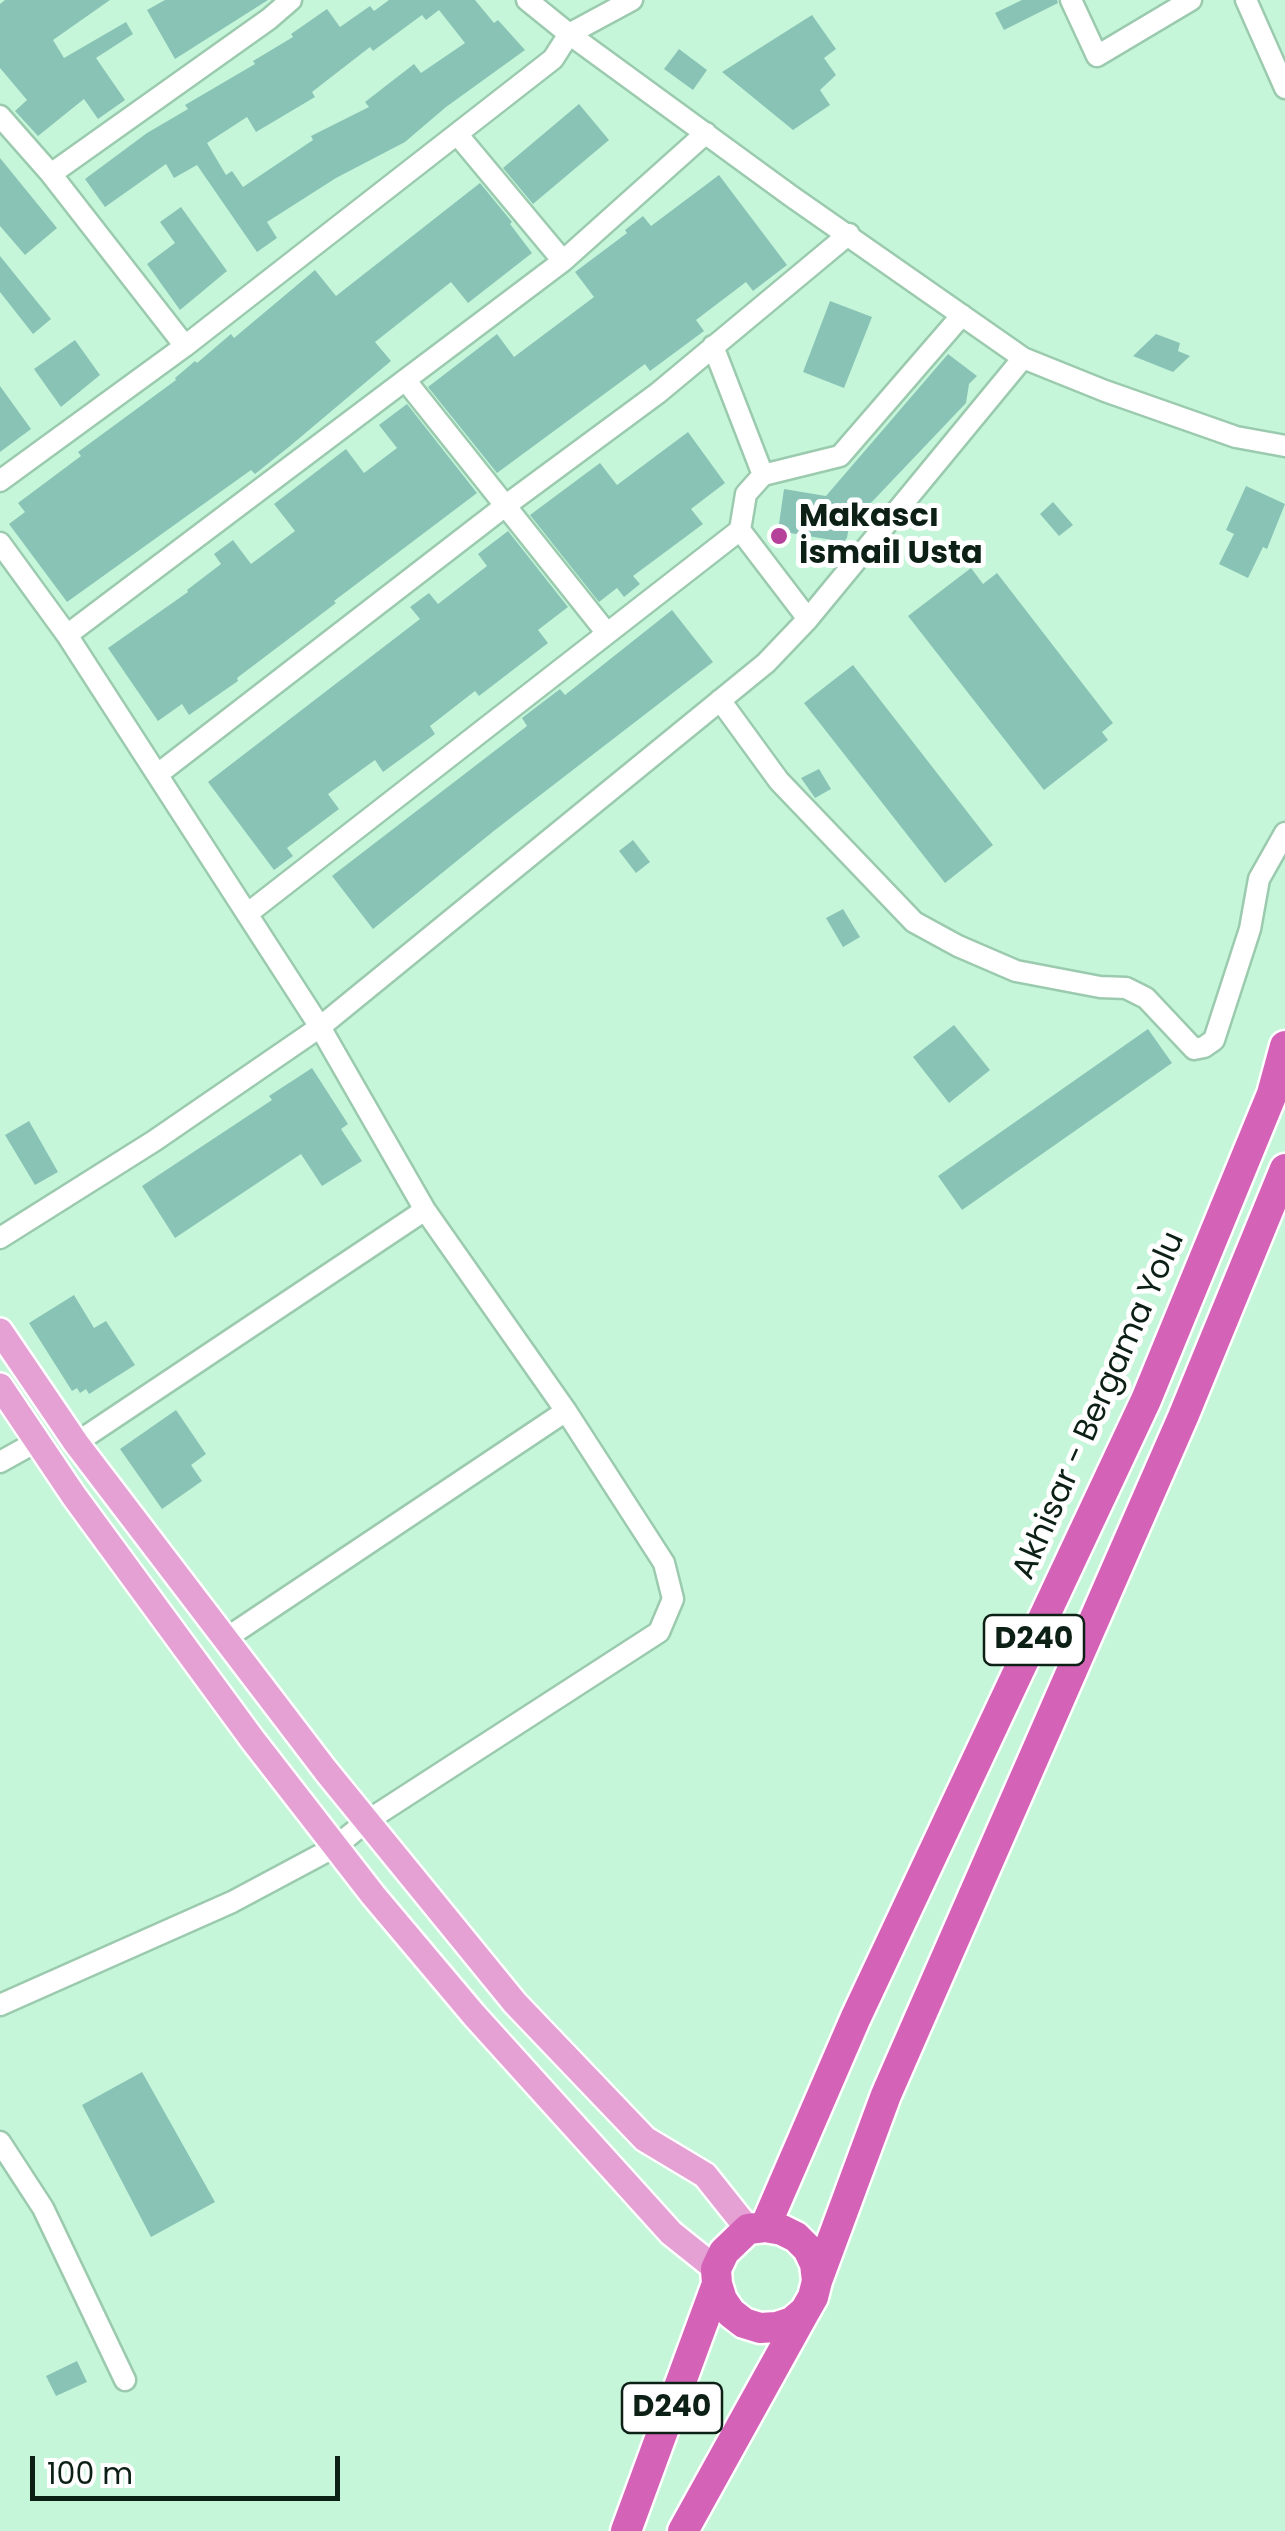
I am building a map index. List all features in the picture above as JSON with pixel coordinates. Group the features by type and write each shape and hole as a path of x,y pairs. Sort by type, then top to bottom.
{"highway":[{"name":"Akhisar - Bergama Yolu","path":"626,2531 724,2252 756,2228 1146,1400 1272,1094 1285,1046"},
{"name":"D240","path":"817,2281 886,2095 1183,1417 1285,1168"},
{"path":"717,2276 722,2300 744,2323 776,2328 805,2312 817,2281 808,2249 796,2237 756,2228"},
{"name":"D240","path":"683,2531 805,2312"}],"main road":[{"path":"0,1331 76,1444 225,1639 515,2003 646,2139 705,2175 756,2228"},
{"path":"0,1386 36,1442 335,1847 474,2015 671,2233 717,2276"}],"street":[{"path":"51,174 292,0"},
{"path":"527,0 790,196 850,234 1023,358 1105,392 1236,437 1285,446"},
{"path":"0,480 185,346 553,59 568,34 632,0"},
{"path":"1070,0 1096,56 1191,0"},
{"path":"1246,0 1285,88"},
{"path":"0,116 51,174 185,346"},
{"path":"67,635 563,261 706,133"},
{"path":"456,134 563,261"},
{"path":"158,774 658,393 850,234"},
{"path":"247,914 740,530 746,494 763,475 840,456 962,316"},
{"path":"713,346 763,475"},
{"path":"0,1238 154,1141 320,1028 766,662 808,618 1023,358"},
{"path":"406,380 606,632"},
{"path":"740,530 808,618"},
{"path":"0,543 67,635 320,1028 425,1210 566,1411 664,1563 673,1599 659,1632 367,1821 335,1847 232,1902 0,2004"},
{"path":"720,700 780,781 914,922 1016,971 1126,988 1146,998 1194,1049 1204,1048 1214,1040 1250,930 1259,879 1285,833"},
{"path":"76,1444 425,1210"},
{"path":"225,1639 566,1411"},
{"path":"0,1462 36,1442"},
{"path":"0,2142 43,2208 126,2380"}],"building":[{"path":"5,0 110,0 53,40 64,58 126,22 133,34 96,58 125,100 98,119 84,99 38,136 15,111 27,100 0,68 0,4"},
{"path":"165,0 268,0 175,59 147,10"},
{"path":"389,0 475,0 525,50 405,142 336,178 267,222 277,238 257,252 197,165 174,178 166,164 105,207 85,179 147,133 188,109 185,105 255,64 253,61 293,37 291,34 327,9 340,27 370,6 374,11","holes":["439,10 465,43 421,73 414,64 365,102 369,107 311,136 313,140 243,187 232,171 226,175 207,143 247,117 256,132 315,97 312,92 370,47 373,51 422,15 426,20"]},
{"path":"1022,0 1058,3 1004,30 995,13"},
{"path":"812,15 836,49 824,58 836,75 820,90 830,105 793,130 722,72"},
{"path":"679,49 707,70 693,90 664,69"},
{"path":"579,104 609,140 533,204 503,168"},
{"path":"0,158 57,228 25,255 0,226"},
{"path":"719,175 787,265 753,291 746,282 696,320 704,331 650,371 645,364 497,473 428,387 497,334 514,357 594,297 575,272 643,216 651,226"},
{"path":"480,183 532,253 468,303 451,282 375,342 391,361 290,446 67,602 9,524 25,512 18,503 195,361 231,334 234,338 315,270 336,296"},
{"path":"181,207 227,271 180,310 147,264 175,243 160,222"},
{"path":"0,256 51,319 33,334 0,292"},
{"path":"830,301 872,317 844,388 803,372"},
{"path":"1156,334 1180,343 1178,351 1190,356 1173,372 1133,356"},
{"path":"75,340 100,375 61,407 34,369"},
{"path":"948,354 977,376 969,384 966,403 849,526 847,538 839,547 832,540 778,531 784,489 826,496"},
{"path":"0,386 31,429 0,452"},
{"path":"407,404 477,493 334,601 238,681 189,715 182,704 158,721 108,648 221,564 214,554 233,540 251,564 295,531 274,504 346,449 364,473 397,448 379,425"},
{"path":"688,432 725,483 691,509 703,524 633,576 640,584 624,597 617,588 599,602 530,515 600,463 617,485"},
{"path":"1246,486 1285,504 1267,549 1263,547 1248,578 1219,564 1234,534 1226,530"},
{"path":"1053,502 1073,525 1059,536 1040,514"},
{"path":"508,531 568,607 538,630 548,643 479,696 475,691 430,726 435,734 383,772 375,760 328,794 339,809 287,848 293,856 274,870 208,782 420,619 410,607 429,593 438,604 487,566 478,554"},
{"path":"971,568 983,584 997,573 1113,723 1102,732 1108,740 1044,790 908,616"},
{"path":"672,610 713,662 373,929 332,876 527,726 522,718 560,689 565,695"},
{"path":"853,665 993,845 945,883 804,703"},
{"path":"819,769 831,789 815,798 801,778"},
{"path":"633,840 650,862 636,873 619,851"},
{"path":"843,909 860,937 843,947 826,918"},
{"path":"954,1025 990,1070 949,1103 913,1057"},
{"path":"1148,1029 1172,1063 962,1210 938,1176"},
{"path":"312,1068 348,1124 341,1129 362,1161 322,1186 301,1154 175,1238 142,1186 272,1100 269,1096"},
{"path":"29,1121 58,1172 35,1185 5,1135"},
{"path":"74,1295 94,1328 106,1321 135,1365 89,1394 86,1389 80,1393 77,1388 72,1391 29,1323"},
{"path":"176,1410 206,1454 191,1465 202,1481 162,1509 120,1449"},
{"path":"142,2072 215,2202 151,2237 82,2105"},
{"path":"77,2361 87,2382 56,2396 46,2376"}],"place":[{"name":"Makascı İsmail Usta","path":"779,536"}]}
